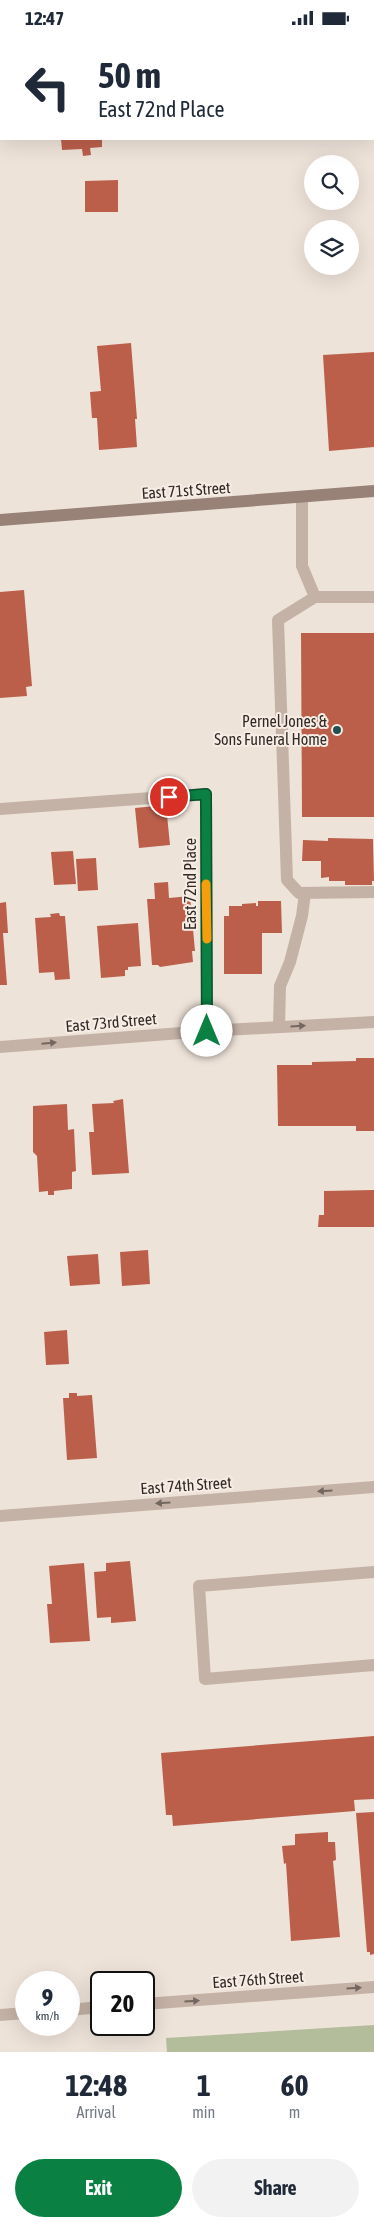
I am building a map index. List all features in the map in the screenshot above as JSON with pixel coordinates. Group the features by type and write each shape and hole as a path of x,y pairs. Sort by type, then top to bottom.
{"street":[{"name":"East 71st Street","path":"0,520 374,491"},
{"path":"302,497 302,566 315,597"},
{"path":"374,597 315,597 278,620 287,880 299,893 374,892"},
{"name":"East 72nd Place","path":"0,809 206,794 207,1031"},
{"path":"279,1027 280,986 290,962 302,917 305,893"},
{"name":"East 73rd Street","path":"0,1047 207,1031 374,1022"},
{"name":"East 74th Street","path":"0,1516 374,1487"},
{"path":"374,1572 199,1585 205,1679 374,1665"},
{"name":"East 76th Street","path":"155,2003 374,1987"},
{"path":"0,2015 15,2014"}],"green space":[{"path":"374,2025 374,2052 167,2052 166,2038"}],"building":[{"path":"61,140 102,140 102,147 90,148 91,155 83,156 82,149 62,150"},
{"path":"118,180 118,212 85,212 85,181"},
{"path":"131,343 137,419 135,419 137,447 99,450 97,418 92,418 90,392 101,391 97,346"},
{"path":"374,352 374,447 329,451 323,355"},
{"path":"24,590 32,686 26,687 27,696 0,698 0,592"},
{"path":"301,633 374,633 374,817 302,817"},
{"path":"166,805 170,845 139,848 135,808"},
{"path":"328,838 373,839 374,881 372,881 372,885 345,885 345,881 329,881 329,877 321,878 321,861 302,861 303,840 328,841"},
{"path":"73,851 76,884 54,885 51,852"},
{"path":"96,858 98,890 78,891 76,859"},
{"path":"168,882 169,898 190,896 195,951 192,951 193,962 160,967 152,965 147,899 155,899 154,883"},
{"path":"258,901 281,901 282,933 262,933 262,974 224,974 224,916 229,916 229,906 256,903 256,906 258,906"},
{"path":"6,902 8,933 3,933 7,985 0,985 0,903"},
{"path":"59,913 60,916 65,916 70,979 55,980 54,972 39,973 35,918 51,917 50,914"},
{"path":"138,923 141,966 128,967 128,970 125,970 125,976 101,978 97,926"},
{"path":"356,1058 374,1058 374,1131 356,1131 356,1126 278,1126 277,1065 312,1065 312,1062 356,1061"},
{"path":"123,1099 129,1173 92,1175 89,1132 94,1132 92,1104 114,1103 113,1101"},
{"path":"67,1104 68,1130 74,1129 76,1171 72,1172 72,1189 54,1191 54,1195 48,1195 48,1191 39,1192 37,1156 33,1152 33,1106"},
{"path":"374,1190 374,1227 318,1227 319,1215 324,1215 324,1191"},
{"path":"148,1250 150,1284 122,1286 120,1252"},
{"path":"98,1254 100,1284 70,1286 67,1256"},
{"path":"67,1330 69,1364 46,1365 44,1332"},
{"path":"69,1393 77,1393 77,1396 92,1395 97,1458 67,1460 63,1398 69,1398"},
{"path":"130,1561 136,1621 111,1623 111,1617 97,1618 94,1572 106,1571 106,1563"},
{"path":"84,1563 90,1641 50,1643 47,1604 52,1604 49,1566"},
{"path":"374,1736 374,1799 354,1800 355,1811 173,1826 172,1815 166,1815 161,1753"},
{"path":"374,1812 374,1954 370,1955 370,1952 367,1952 356,1813"},
{"path":"328,1832 328,1842 335,1842 336,1860 333,1861 340,1937 291,1941 286,1863 284,1864 282,1846 295,1845 295,1834"}],"slow traffic":[{"path":"206,884 207,939"}],"place":[{"name":"Pernel Jones & Sons Funeral Home","path":"337,730"}],"route":[{"path":"169,797 206,794 207,1031"}]}
